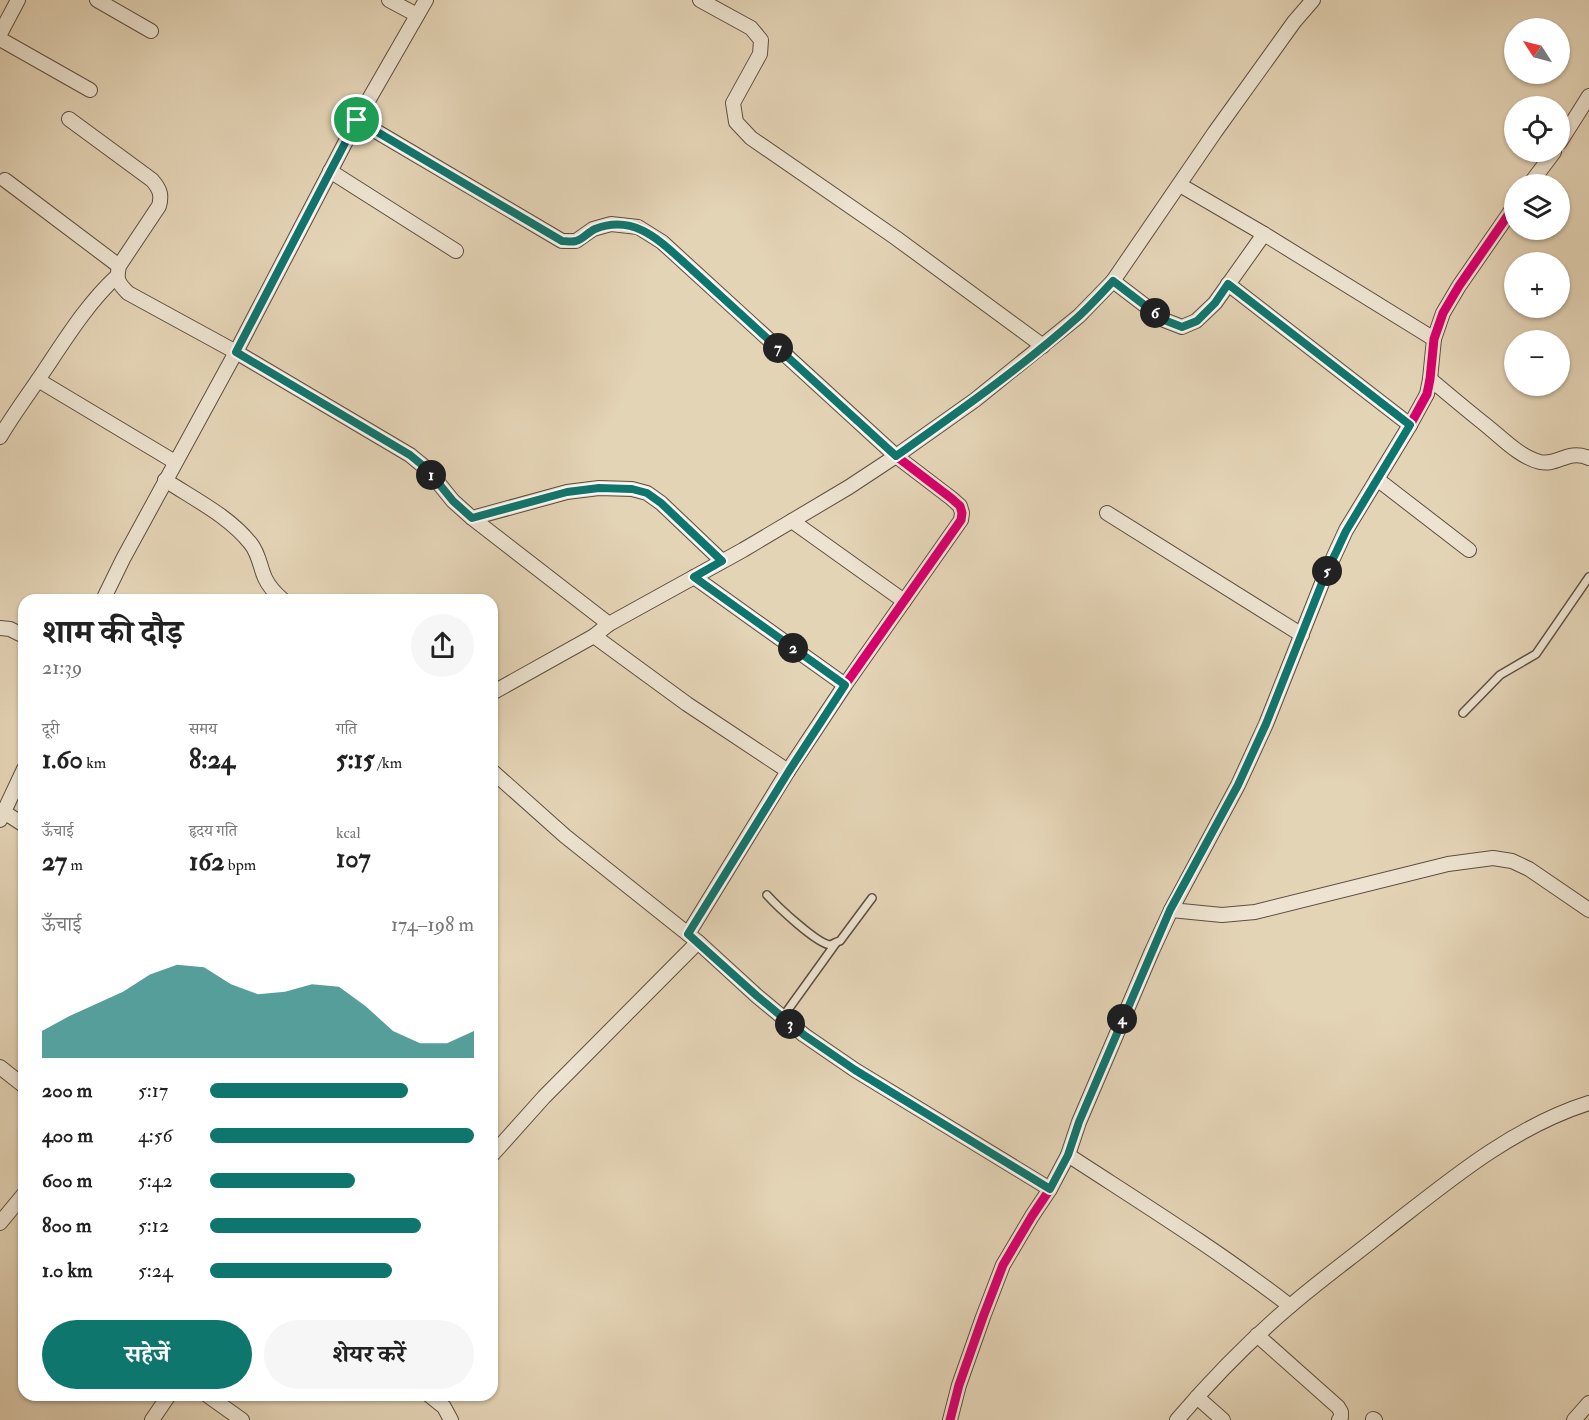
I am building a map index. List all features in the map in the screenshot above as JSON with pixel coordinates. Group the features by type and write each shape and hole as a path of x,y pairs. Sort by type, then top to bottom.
{"street":[{"path":"18,0 0,37 90,90"},
{"path":"97,0 151,31"},
{"path":"389,0 417,15"},
{"path":"106,594 357,120 426,0"},
{"path":"700,0 751,28 761,40 760,54 733,103 736,122 751,138 896,238 1043,346"},
{"path":"498,690 849,487 975,400 1079,316 1113,281 1294,21 1313,0"},
{"path":"1570,126 1589,96"},
{"path":"0,438 77,321 118,271 159,206 161,197 159,188 152,180 69,119"},
{"path":"357,120 562,241 576,241 593,229 611,224 638,227 671,250 896,456 960,506 962,513 961,520 845,685 789,771 693,938 498,1148"},
{"path":"330,171 456,251"},
{"path":"5,180 118,271 119,285 128,293 236,352 410,455 427,469 453,501 472,518 609,624"},
{"path":"1180,185 1434,339"},
{"path":"950,1420 959,1385 1004,1265 1068,1155 1079,1122 1170,910 1238,785 1266,724 1324,578 1346,531 1427,394 1434,339 1443,313 1504,221"},
{"path":"1113,281 1164,320 1182,327 1197,321 1215,303 1264,234"},
{"path":"1228,284 1410,425"},
{"path":"1430,379 1527,457 1542,463 1557,461 1569,455 1579,454 1589,458"},
{"path":"38,380 175,462"},
{"path":"1377,479 1469,549"},
{"path":"165,480 220,515 242,533 253,546 265,578 275,594"},
{"path":"472,518 567,492 599,488 632,489 647,493 661,503 722,561"},
{"path":"1107,513 1302,635"},
{"path":"792,521 904,602"},
{"path":"694,577 845,685"},
{"path":"0,628 18,633"},
{"path":"594,636 687,704 789,771"},
{"path":"498,776 565,836 693,938 804,1035 855,1070 1050,1189"},
{"path":"18,783 2,816 18,823"},
{"path":"1170,910 1222,915 1255,912 1448,864 1493,858 1512,861 1529,869 1589,910"},
{"path":"0,1067 18,1081"},
{"path":"1177,1420 1257,1335 1441,1186 1504,1142 1543,1121 1589,1103"},
{"path":"1068,1155 1204,1243 1290,1306"},
{"path":"0,1223 18,1201"},
{"path":"1257,1335 1338,1407 1341,1412 1339,1420"},
{"path":"1197,1397 1223,1420"},
{"path":"152,1420 165,1401"},
{"path":"215,1401 242,1420"},
{"path":"436,1401 444,1407 451,1420"},
{"path":"1574,1420 1589,1403"}],"lane":[{"path":"1463,713 1500,675 1536,654 1589,577"},
{"path":"767,895 779,909 815,937 832,945 840,941 872,898"},
{"path":"782,1018 836,943"}],"cycle path":[{"path":"357,120 562,241 576,241 593,229 611,224 638,227 662,242 896,456 960,506 961,520 845,685 788,771 688,934"},
{"path":"950,1420 959,1385 1003,1265 1050,1189 1068,1155 1079,1122 1152,951 1171,910 1238,785 1266,724 1324,578 1346,530 1427,394 1434,339 1443,313 1504,221"}],"route":[{"path":"357,120 562,241 576,241 593,229 611,224 638,227 662,243 688,266 896,456 975,400 1043,346 1079,316 1113,281 1164,320 1182,327 1197,321 1215,303 1228,284 1410,425 1346,531 1324,578 1266,724 1238,785 1170,910 1126,1009 1079,1122 1068,1155 1050,1189 855,1070 804,1035 688,934 845,685 694,577 722,561 661,503 647,493 632,489 599,488 567,492 472,518 453,501 427,469 410,455 236,352 357,120"}]}
